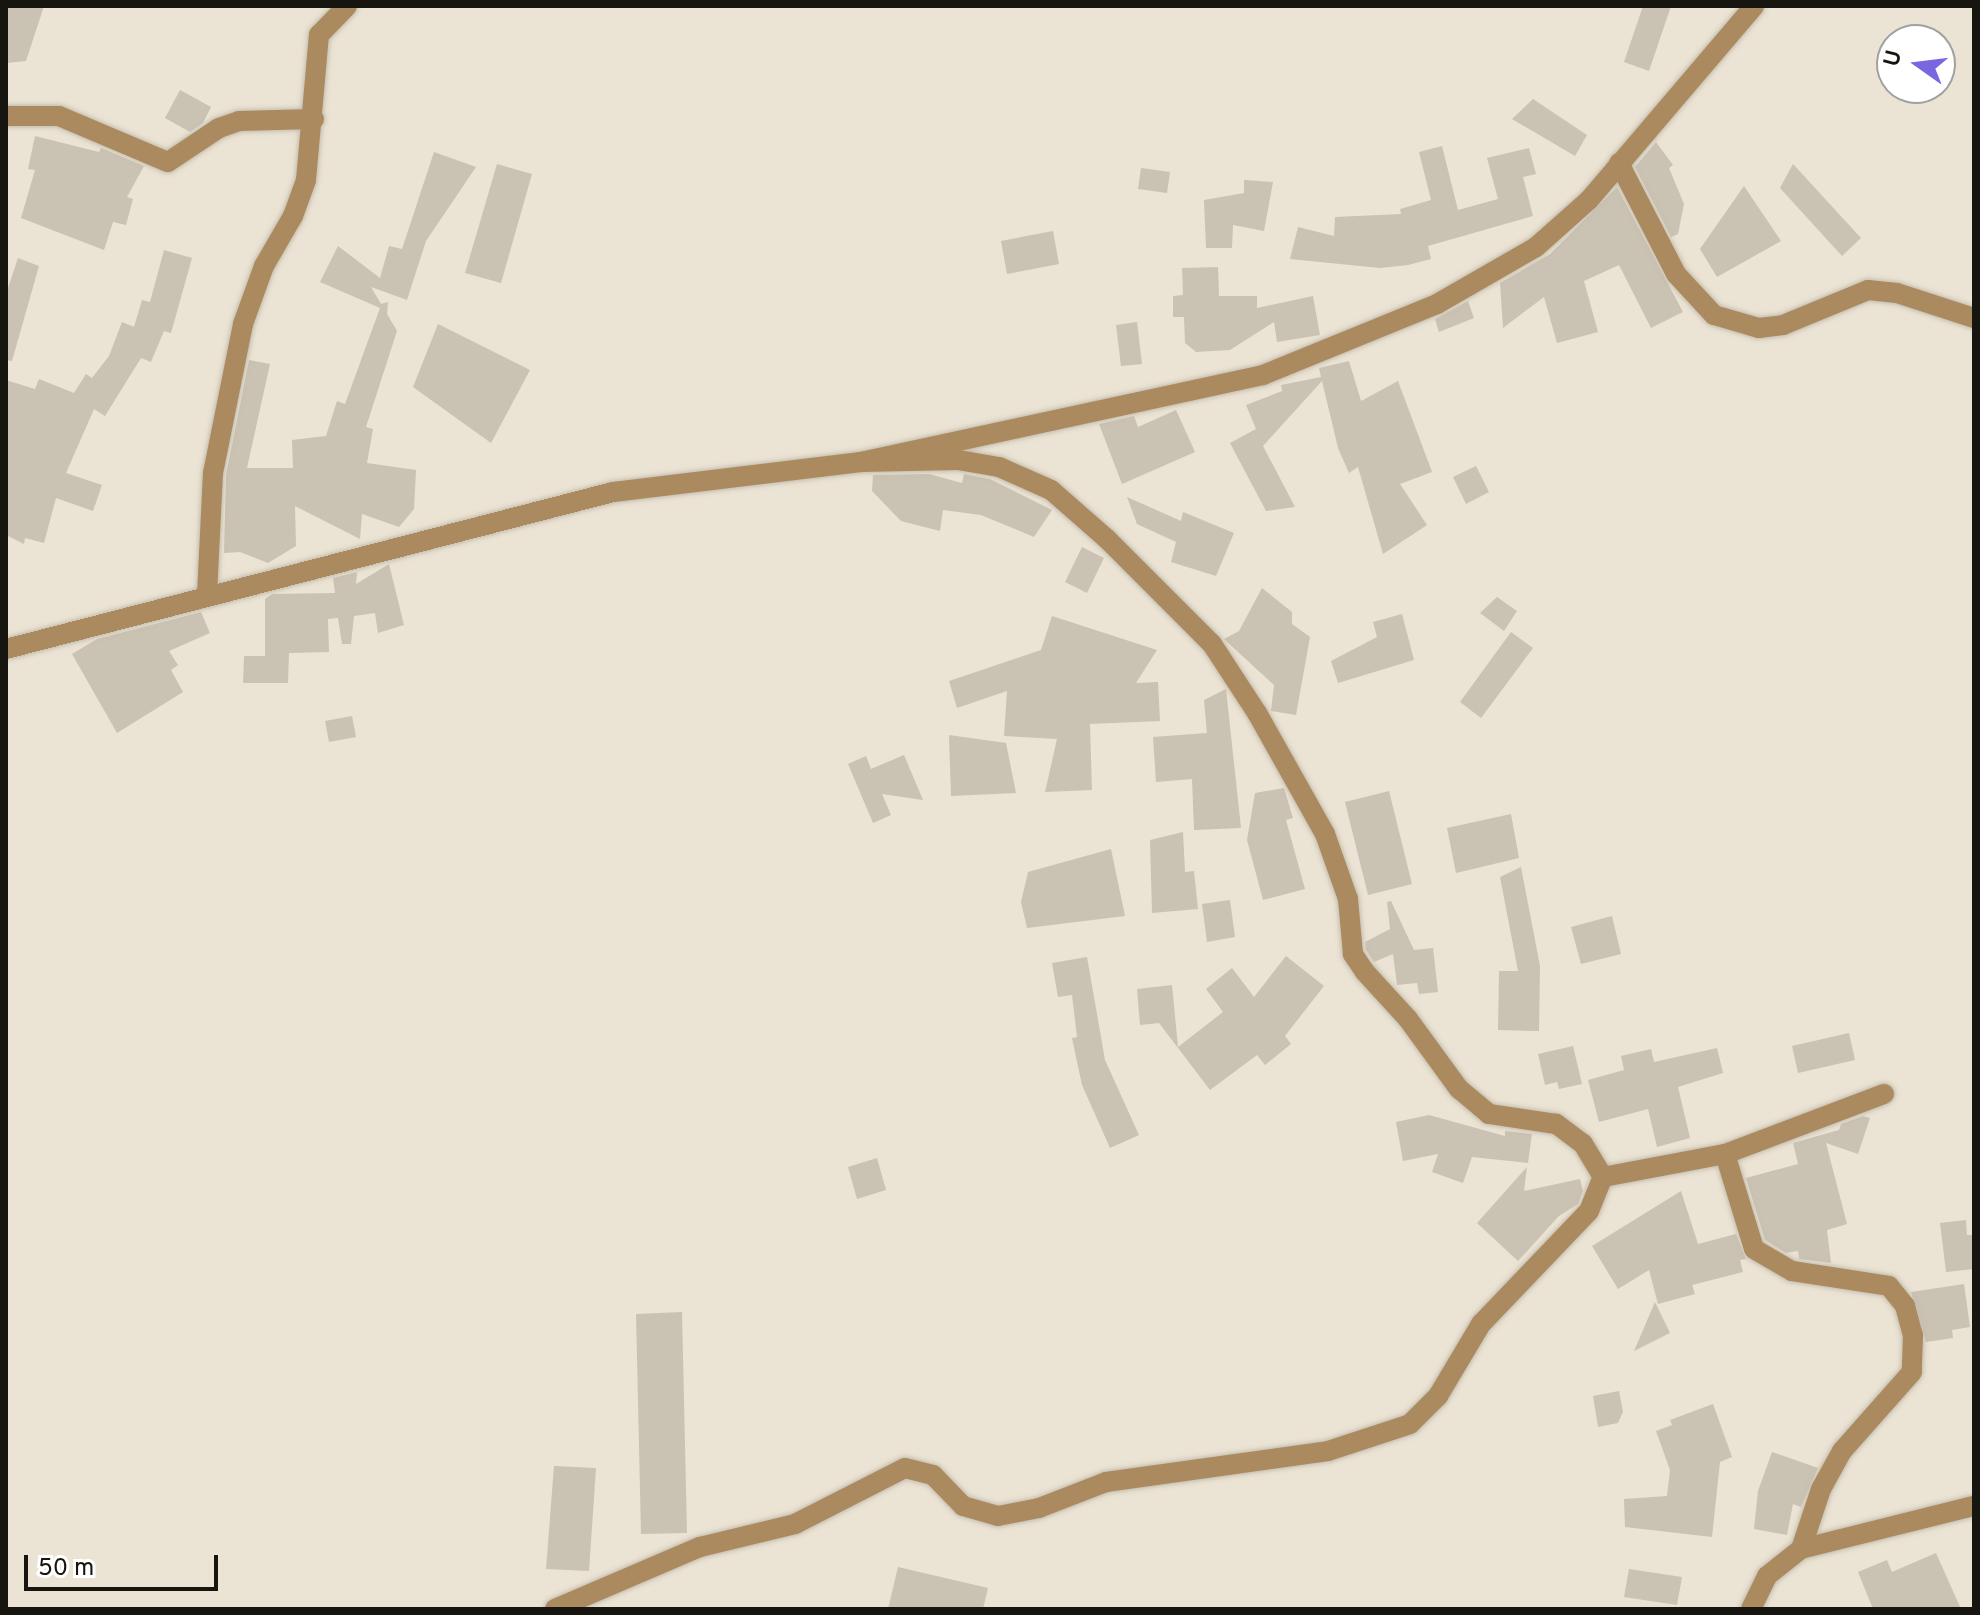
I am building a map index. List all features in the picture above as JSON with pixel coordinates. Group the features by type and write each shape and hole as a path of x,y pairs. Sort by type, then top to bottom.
{"street":[{"path":"207,595 213,473 226,396 264,266 293,216 306,180 314,119 319,35 347,6"},
{"path":"6,649 613,492 861,462 1263,375 1437,304 1536,247 1589,200 1754,6"},
{"path":"6,116 59,116 168,162 219,128 239,121 314,119"},
{"path":"1619,163 1676,274 1714,315 1759,328 1783,325 1868,290 1897,293 1974,318"},
{"path":"861,462 958,460 999,467 1051,490 1117,548 1212,644 1294,775 1342,875 1353,954 1365,972 1469,1097 1489,1114 1556,1124 1583,1144 1603,1177"},
{"path":"1603,1177 1725,1154 1884,1094"},
{"path":"1725,1154 1754,1249 1792,1271 1889,1286 1905,1306 1913,1335 1912,1372 1842,1451 1821,1489 1801,1549"},
{"path":"555,1609 700,1547 795,1524 905,1468 933,1475 963,1506 998,1516 1039,1508 1106,1482 1328,1451 1410,1424 1438,1396 1481,1324 1589,1211 1603,1177"},
{"path":"1751,1609 1767,1576 1801,1549 1974,1506"}],"building":[{"path":"6,6 44,6 26,61 6,63"},
{"path":"1643,6 1671,6 1649,71 1624,62"},
{"path":"180,90 211,107 203,123 190,132 165,118"},
{"path":"1533,99 1587,135 1575,156 1512,119"},
{"path":"35,136 99,152 101,148 144,166 127,197 133,199 126,225 113,222 104,250 21,218 35,170 28,169"},
{"path":"1656,142 1673,165 1669,168 1684,204 1678,234 1671,237 1635,167"},
{"path":"1442,146 1458,210 1498,199 1487,158 1529,148 1536,174 1523,177 1533,216 1428,246 1431,259 1408,265 1380,268 1290,259 1298,227 1334,236 1335,217 1401,214 1400,209 1431,200 1419,152"},
{"path":"434,152 476,167 426,241 407,300 371,287 381,304 388,302 387,314 397,331 366,427 373,429 367,463 416,470 414,509 399,527 362,514 360,539 295,506 296,546 268,563 240,552 224,553 226,475 249,360 270,364 247,468 293,468 292,440 326,436 337,401 345,404 380,308 320,282 338,246 380,278 389,246 402,249"},
{"path":"497,164 532,174 501,283 465,273"},
{"path":"1793,164 1861,238 1842,256 1780,188"},
{"path":"1141,168 1170,172 1167,193 1138,189"},
{"path":"1244,180 1273,182 1264,231 1233,225 1232,248 1206,248 1204,200 1244,193"},
{"path":"1744,186 1781,241 1717,277 1700,249"},
{"path":"1617,187 1683,312 1651,328 1619,265 1584,281 1598,332 1557,343 1544,297 1503,328 1500,283 1550,254"},
{"path":"1053,231 1059,264 1007,274 1001,241"},
{"path":"164,250 192,258 171,333 164,331 151,362 141,358 105,416 94,409 66,473 102,485 93,511 56,498 44,543 25,538 24,544 6,535 6,380 35,389 39,379 74,393 86,374 92,378 109,356 122,322 134,327 142,300 150,302"},
{"path":"18,258 39,266 12,361 6,360 6,294"},
{"path":"1218,267 1219,296 1257,296 1257,308 1313,296 1320,335 1277,342 1274,322 1230,350 1196,352 1185,343 1184,317 1173,317 1173,296 1183,295 1182,268"},
{"path":"1468,301 1474,318 1439,332 1435,319"},
{"path":"1137,322 1142,364 1121,366 1116,325"},
{"path":"438,324 530,370 491,443 413,387"},
{"path":"1349,361 1361,401 1398,381 1432,472 1400,484 1427,525 1383,554 1358,467 1349,473 1338,448 1322,381 1263,446 1295,507 1266,511 1230,443 1256,429 1246,405 1282,391 1281,385 1321,377 1319,368"},
{"path":"1176,410 1195,452 1122,484 1099,424 1134,416 1138,427"},
{"path":"1476,466 1489,492 1466,504 1453,477"},
{"path":"929,474 962,483 964,474 990,479 1052,510 1034,537 981,515 943,510 940,531 901,521 872,491 873,475"},
{"path":"1127,497 1181,521 1183,512 1234,533 1216,576 1171,562 1176,542 1137,524"},
{"path":"1082,547 1104,558 1087,593 1065,582"},
{"path":"389,564 404,625 378,633 375,613 354,616 351,644 342,644 338,618 328,619 329,652 289,653 288,683 243,683 244,656 265,656 265,599 272,594 335,593 333,578 357,572 356,584"},
{"path":"1262,588 1292,612 1292,624 1310,637 1296,715 1271,711 1274,685 1224,639 1239,631"},
{"path":"1497,597 1517,611 1504,631 1480,613"},
{"path":"201,612 210,633 169,651 178,665 171,670 183,692 117,733 72,654 97,639"},
{"path":"1402,614 1414,660 1338,683 1331,661 1377,637 1373,622"},
{"path":"1052,616 1157,650 1136,683 1158,682 1160,721 1090,724 1092,790 1045,792 1057,739 1004,736 1007,691 957,708 949,681 1041,650"},
{"path":"1511,632 1533,648 1481,718 1460,702"},
{"path":"1226,689 1241,828 1194,830 1192,779 1156,782 1153,737 1207,733 1204,700"},
{"path":"352,716 356,737 329,742 325,721"},
{"path":"949,735 1006,743 1016,793 951,796"},
{"path":"904,755 923,800 882,794 891,815 873,823 848,764 866,756 871,769"},
{"path":"1284,788 1293,818 1286,820 1305,889 1263,900 1247,840 1255,793"},
{"path":"1389,791 1412,884 1368,895 1345,802"},
{"path":"1511,814 1519,858 1456,873 1447,828"},
{"path":"1183,832 1185,872 1194,871 1198,909 1152,913 1150,840"},
{"path":"1111,849 1125,916 1027,928 1021,902 1028,872"},
{"path":"1521,867 1540,966 1539,1031 1498,1030 1499,971 1518,971 1500,877"},
{"path":"1230,900 1235,937 1207,942 1202,904"},
{"path":"1391,901 1414,950 1433,948 1438,992 1419,994 1417,983 1397,985 1393,954 1374,962 1366,950 1365,942 1390,929 1387,902"},
{"path":"1612,916 1621,954 1581,964 1571,927"},
{"path":"1286,956 1324,986 1285,1036 1291,1044 1265,1065 1257,1055 1210,1090 1159,1023 1140,1025 1137,989 1172,985 1178,1047 1223,1012 1206,989 1232,968 1254,997"},
{"path":"1087,957 1105,1060 1139,1135 1110,1148 1082,1085 1072,1038 1077,1037 1072,995 1058,997 1052,963"},
{"path":"1849,1033 1855,1060 1798,1073 1792,1046"},
{"path":"1573,1046 1582,1084 1559,1089 1557,1082 1545,1085 1538,1054"},
{"path":"1717,1048 1723,1073 1678,1087 1690,1138 1657,1147 1648,1109 1599,1122 1588,1080 1624,1070 1621,1056 1651,1049 1654,1062"},
{"path":"1429,1115 1505,1136 1505,1131 1532,1134 1528,1163 1472,1157 1463,1183 1432,1172 1438,1154 1403,1161 1396,1122"},
{"path":"1863,1116 1870,1118 1858,1154 1826,1143 1847,1224 1827,1230 1831,1263 1799,1259 1798,1251 1786,1253 1765,1240 1746,1178 1798,1164 1793,1143 1839,1130 1841,1124"},
{"path":"877,1158 886,1190 857,1199 848,1167"},
{"path":"1527,1167 1524,1191 1580,1179 1583,1191 1578,1204 1559,1216 1518,1261 1477,1223"},
{"path":"1681,1191 1698,1244 1736,1234 1746,1259 1740,1260 1743,1272 1692,1285 1695,1294 1658,1304 1649,1270 1618,1289 1592,1246"},
{"path":"1966,1220 1967,1235 1974,1235 1974,1269 1946,1272 1940,1223"},
{"path":"1964,1284 1970,1327 1952,1330 1953,1338 1926,1342 1911,1292"},
{"path":"1655,1302 1670,1333 1634,1351"},
{"path":"682,1312 687,1533 641,1534 636,1314"},
{"path":"1619,1391 1623,1412 1618,1423 1598,1427 1593,1396"},
{"path":"1713,1404 1732,1457 1720,1462 1712,1537 1625,1527 1624,1499 1667,1496 1670,1470 1656,1431 1672,1425 1670,1420"},
{"path":"1772,1452 1818,1468 1801,1507 1793,1504 1787,1535 1754,1529 1758,1491"},
{"path":"554,1466 596,1468 589,1571 546,1569"},
{"path":"1936,1553 1961,1609 1873,1609 1858,1572 1887,1560 1892,1572"},
{"path":"898,1567 988,1588 983,1609 888,1609"},
{"path":"1629,1569 1682,1577 1677,1605 1624,1597"}]}
